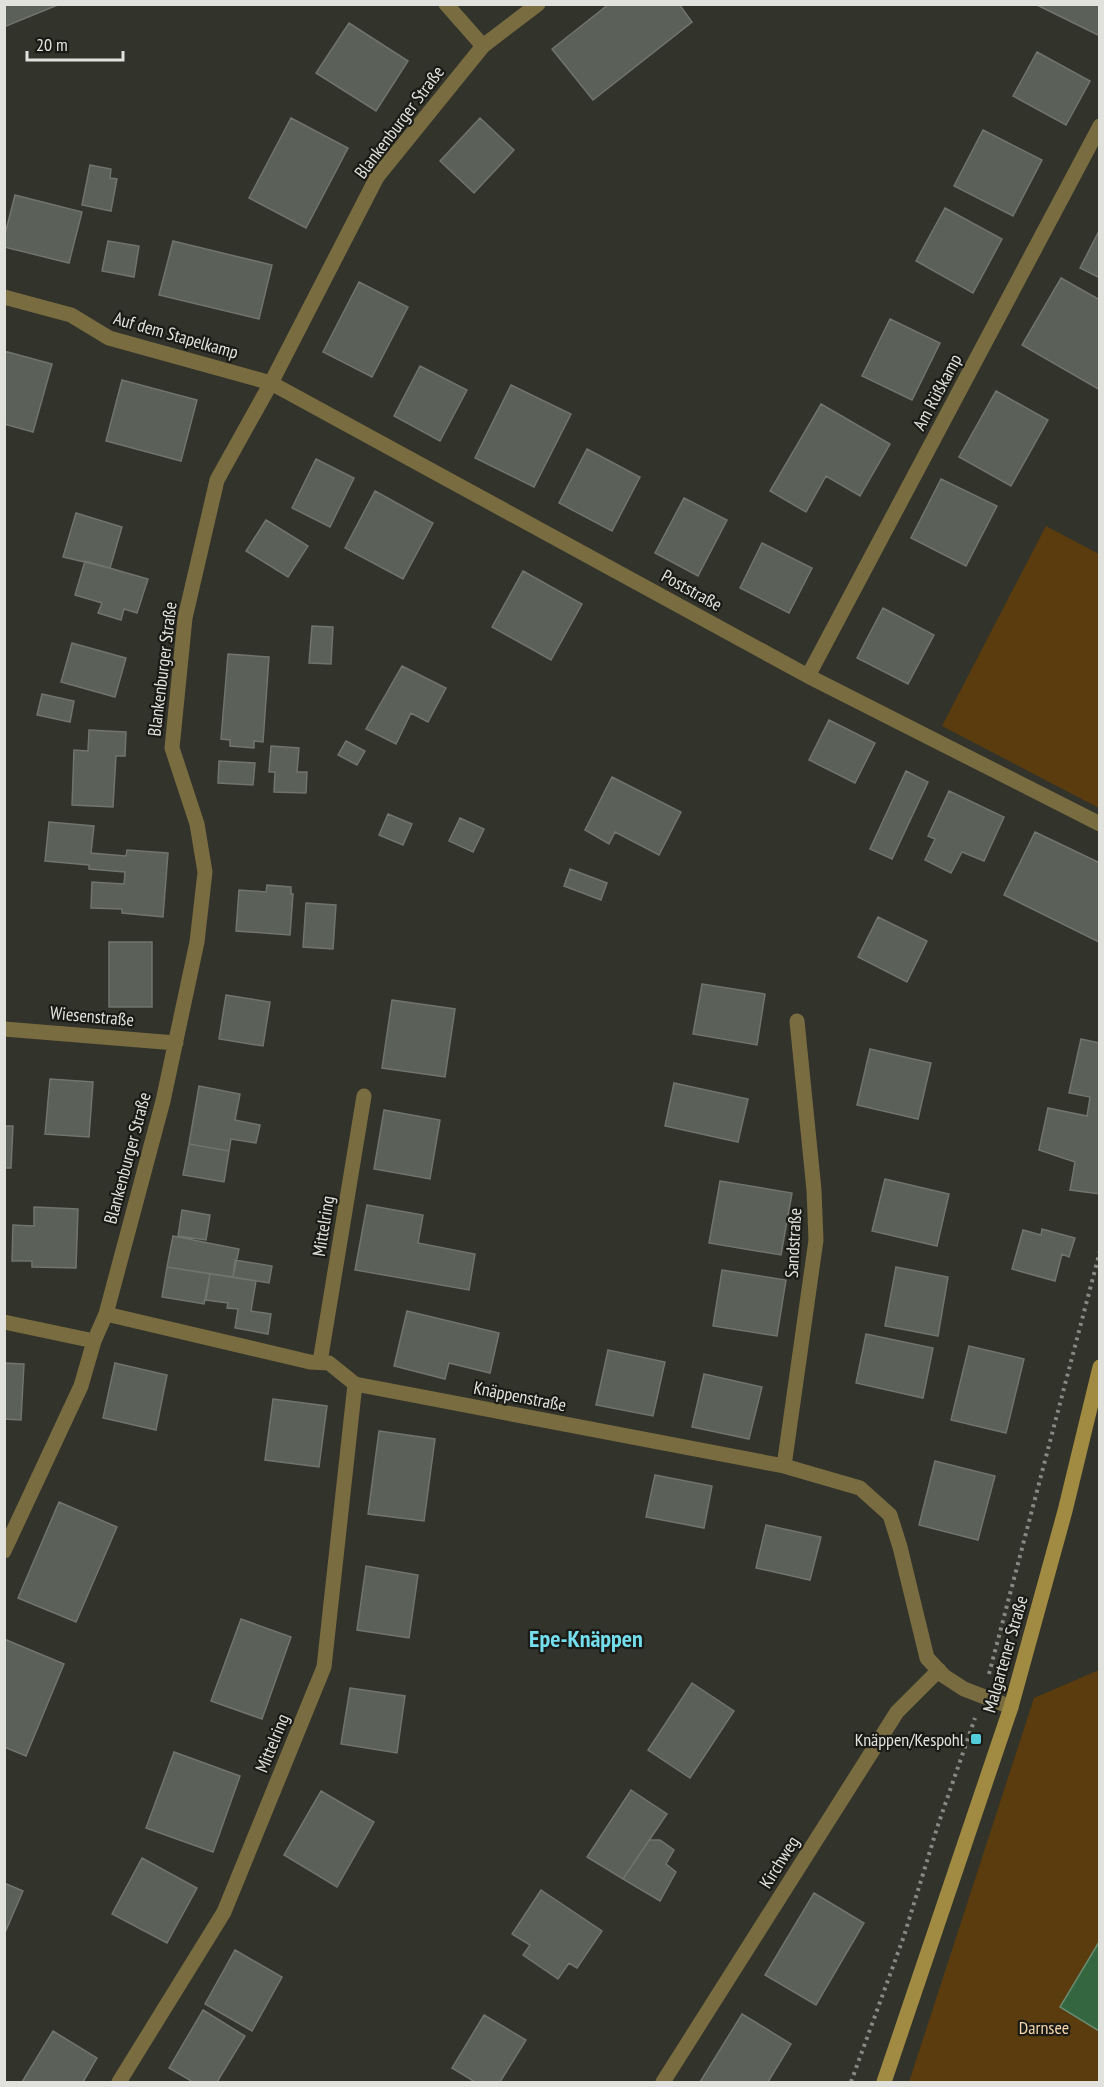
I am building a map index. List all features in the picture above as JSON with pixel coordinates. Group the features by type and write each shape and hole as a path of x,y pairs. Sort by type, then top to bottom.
{"street":[{"path":"446,4 483,46"},
{"name":"Blankenburger Straße","path":"4,1551 81,1386 94,1341 106,1314 177,1043 197,942 205,872 197,824 172,748 185,618 218,480 271,383 377,177 483,46 538,4"},
{"name":"Am Rüßkamp","path":"808,676 1100,126"},
{"name":"Auf dem Stapelkamp","path":"4,297 71,315 109,338 271,383"},
{"name":"Poststraße","path":"271,383 808,676 1100,824"},
{"name":"Sandstraße","path":"784,1466 816,1240 814,1190 797,1021"},
{"name":"Wiesenstraße","path":"4,1029 177,1043"},
{"name":"Mittelring","path":"320,1362 364,1096"},
{"name":"Knäppenstraße","path":"106,1314 310,1362 329,1363 355,1384 784,1466 860,1488 890,1515 927,1658 939,1671"},
{"path":"4,1322 94,1341"},
{"name":"Malgartener Straße","path":"884,2082 1011,1707 1065,1511 1099,1368"},
{"name":"Mittelring","path":"119,2082 224,1912 324,1667 355,1384"},
{"path":"939,1671 964,1689 1011,1707"},
{"name":"Kirchweg","path":"663,2082 897,1712 939,1671"}],"green space":[{"path":"1046,526 1099,554 1099,808 942,726"},
{"path":"1099,1670 1099,2082 909,2082 1034,1698"}],"shaded area":[{"name":"Darnsee","path":"1099,1942 1099,2031 1060,2007"}],"building":[{"path":"4,4 60,4 4,27"},
{"path":"609,4 679,4 692,22 593,100 552,49"},
{"path":"1035,4 1100,4 1100,36"},
{"path":"349,23 408,61 376,111 316,73"},
{"path":"1037,52 1090,81 1066,125 1013,96"},
{"path":"291,118 348,148 306,228 249,198"},
{"path":"480,118 514,150 474,193 440,161"},
{"path":"983,130 1042,160 1013,216 954,186"},
{"path":"90,165 111,169 110,178 117,179 111,211 82,205"},
{"path":"15,195 82,212 69,263 4,247 4,238"},
{"path":"945,208 1002,239 973,293 916,261"},
{"path":"1100,229 1100,278 1080,268"},
{"path":"108,241 139,246 134,277 102,271"},
{"path":"173,241 272,265 259,319 159,295"},
{"path":"1061,278 1100,300 1100,390 1022,345"},
{"path":"359,282 408,307 372,377 323,352"},
{"path":"890,319 940,343 912,400 862,376"},
{"path":"4,351 52,364 33,432 4,424"},
{"path":"420,366 467,390 440,441 394,416"},
{"path":"122,380 197,400 181,461 106,441"},
{"path":"511,385 571,414 534,487 475,458"},
{"path":"996,391 1048,420 1011,486 959,457"},
{"path":"821,404 890,444 860,496 826,476 806,512 770,491"},
{"path":"587,449 640,477 612,531 559,503"},
{"path":"316,459 354,478 330,527 292,508"},
{"path":"941,479 997,506 966,566 911,538"},
{"path":"375,491 433,523 403,579 345,548"},
{"path":"684,498 727,520 698,576 655,553"},
{"path":"76,513 122,527 110,568 63,557"},
{"path":"266,520 308,546 288,577 246,551"},
{"path":"762,543 812,568 789,613 740,588"},
{"path":"85,561 148,579 137,613 124,609 121,620 98,613 102,603 75,595"},
{"path":"523,571 582,604 551,660 492,627"},
{"path":"883,608 934,635 908,684 857,658"},
{"path":"312,626 333,627 331,664 309,663"},
{"path":"72,643 126,658 115,697 61,682"},
{"path":"228,654 269,657 263,742 254,741 254,748 230,746 230,740 221,739"},
{"path":"402,666 446,688 428,722 411,713 396,744 366,729"},
{"path":"42,694 74,701 70,722 37,715"},
{"path":"829,720 875,743 855,783 809,760"},
{"path":"89,730 126,732 125,756 116,756 113,807 72,805 74,750 88,751"},
{"path":"346,741 365,751 357,765 338,755"},
{"path":"271,746 299,748 297,772 307,772 306,793 274,792 275,772 269,772"},
{"path":"219,761 255,763 253,785 218,783"},
{"path":"906,771 928,782 892,859 870,849"},
{"path":"612,777 681,812 659,855 615,832 609,844 585,830"},
{"path":"949,791 1004,817 984,861 962,852 951,873 925,860 935,839 928,836"},
{"path":"388,814 412,824 403,845 379,835"},
{"path":"460,818 484,829 473,852 449,841"},
{"path":"49,822 94,826 91,853 126,856 127,850 168,853 163,917 122,913 122,909 91,908 92,882 124,884 125,872 89,869 89,865 45,861"},
{"path":"1035,832 1100,863 1099,942 1004,895"},
{"path":"570,869 607,883 601,900 564,886"},
{"path":"267,885 291,887 291,894 293,894 290,935 236,931 239,890 266,892"},
{"path":"306,903 336,905 333,949 303,947"},
{"path":"878,917 927,941 907,982 858,957"},
{"path":"109,942 152,942 152,1007 109,1007"},
{"path":"702,984 765,994 757,1045 693,1034"},
{"path":"226,995 270,1002 263,1046 219,1039"},
{"path":"392,1000 455,1009 445,1077 382,1068"},
{"path":"1081,1039 1100,1043 1100,1194 1070,1190 1075,1162 1039,1150 1048,1108 1087,1116 1090,1097 1069,1093"},
{"path":"870,1049 931,1063 918,1119 857,1105"},
{"path":"50,1079 93,1082 89,1137 45,1134"},
{"path":"674,1083 748,1099 738,1142 665,1126"},
{"path":"199,1086 240,1094 235,1120 260,1125 256,1143 231,1139 229,1151 189,1144"},
{"path":"384,1110 440,1120 430,1179 374,1169"},
{"path":"4,1126 13,1126 11,1168 4,1168"},
{"path":"189,1144 229,1151 224,1182 183,1175"},
{"path":"885,1179 949,1194 937,1246 872,1231"},
{"path":"720,1181 792,1193 781,1255 709,1243"},
{"path":"367,1205 423,1215 418,1243 475,1254 469,1290 355,1270"},
{"path":"34,1207 78,1209 76,1268 32,1267 32,1261 12,1261 13,1225 34,1226"},
{"path":"182,1210 210,1215 206,1240 178,1236"},
{"path":"1042,1229 1075,1238 1069,1257 1062,1254 1055,1281 1012,1269 1023,1230 1041,1235"},
{"path":"173,1236 239,1249 233,1277 167,1267"},
{"path":"235,1260 272,1266 269,1283 233,1277"},
{"path":"167,1267 210,1274 204,1304 162,1297"},
{"path":"896,1267 948,1277 938,1336 885,1326"},
{"path":"722,1270 786,1280 777,1336 713,1326"},
{"path":"210,1274 256,1281 251,1311 271,1314 268,1334 235,1328 238,1309 227,1308 228,1303 206,1300"},
{"path":"407,1311 499,1333 490,1373 449,1363 445,1379 394,1366"},
{"path":"866,1334 933,1348 923,1398 856,1383"},
{"path":"969,1346 1024,1359 1006,1433 951,1420"},
{"path":"608,1350 665,1362 653,1416 596,1405"},
{"path":"4,1363 24,1364 21,1420 4,1419"},
{"path":"115,1363 167,1375 156,1430 103,1418"},
{"path":"704,1374 762,1387 749,1439 692,1427"},
{"path":"273,1399 327,1406 319,1467 265,1460"},
{"path":"379,1431 435,1439 424,1521 368,1514"},
{"path":"935,1461 995,1476 978,1540 919,1525"},
{"path":"655,1475 712,1486 704,1528 646,1517"},
{"path":"59,1502 117,1527 76,1622 18,1598"},
{"path":"766,1525 821,1537 810,1580 756,1568"},
{"path":"366,1566 418,1575 409,1638 357,1630"},
{"path":"241,1619 291,1637 262,1719 211,1701"},
{"path":"4,1639 64,1664 26,1756 4,1747"},
{"path":"692,1683 734,1711 690,1778 648,1750"},
{"path":"350,1688 405,1696 397,1753 341,1744"},
{"path":"174,1752 240,1776 213,1852 146,1828"},
{"path":"631,1790 667,1814 623,1879 587,1857"},
{"path":"321,1791 374,1822 337,1887 284,1855"},
{"path":"649,1840 660,1840 674,1850 666,1864 676,1872 660,1901 623,1879"},
{"path":"142,1858 197,1888 167,1943 112,1914"},
{"path":"4,1883 23,1891 4,1935"},
{"path":"541,1890 602,1931 577,1968 569,1963 558,1979 523,1955 530,1945 512,1934"},
{"path":"814,1893 864,1923 816,2005 765,1975"},
{"path":"235,1950 282,1977 252,2031 205,2004"},
{"path":"203,2010 245,2036 217,2082 193,2082 169,2068"},
{"path":"742,2014 791,2044 768,2082 700,2082"},
{"path":"484,2015 526,2040 500,2082 475,2082 452,2068"},
{"path":"53,2031 97,2058 83,2082 22,2082"}],"place":[{"name":"Knäppen/Kespohl","path":"976,1739"}],"district":[{"name":"Epe-Knäppen","path":"586,1638"}]}
